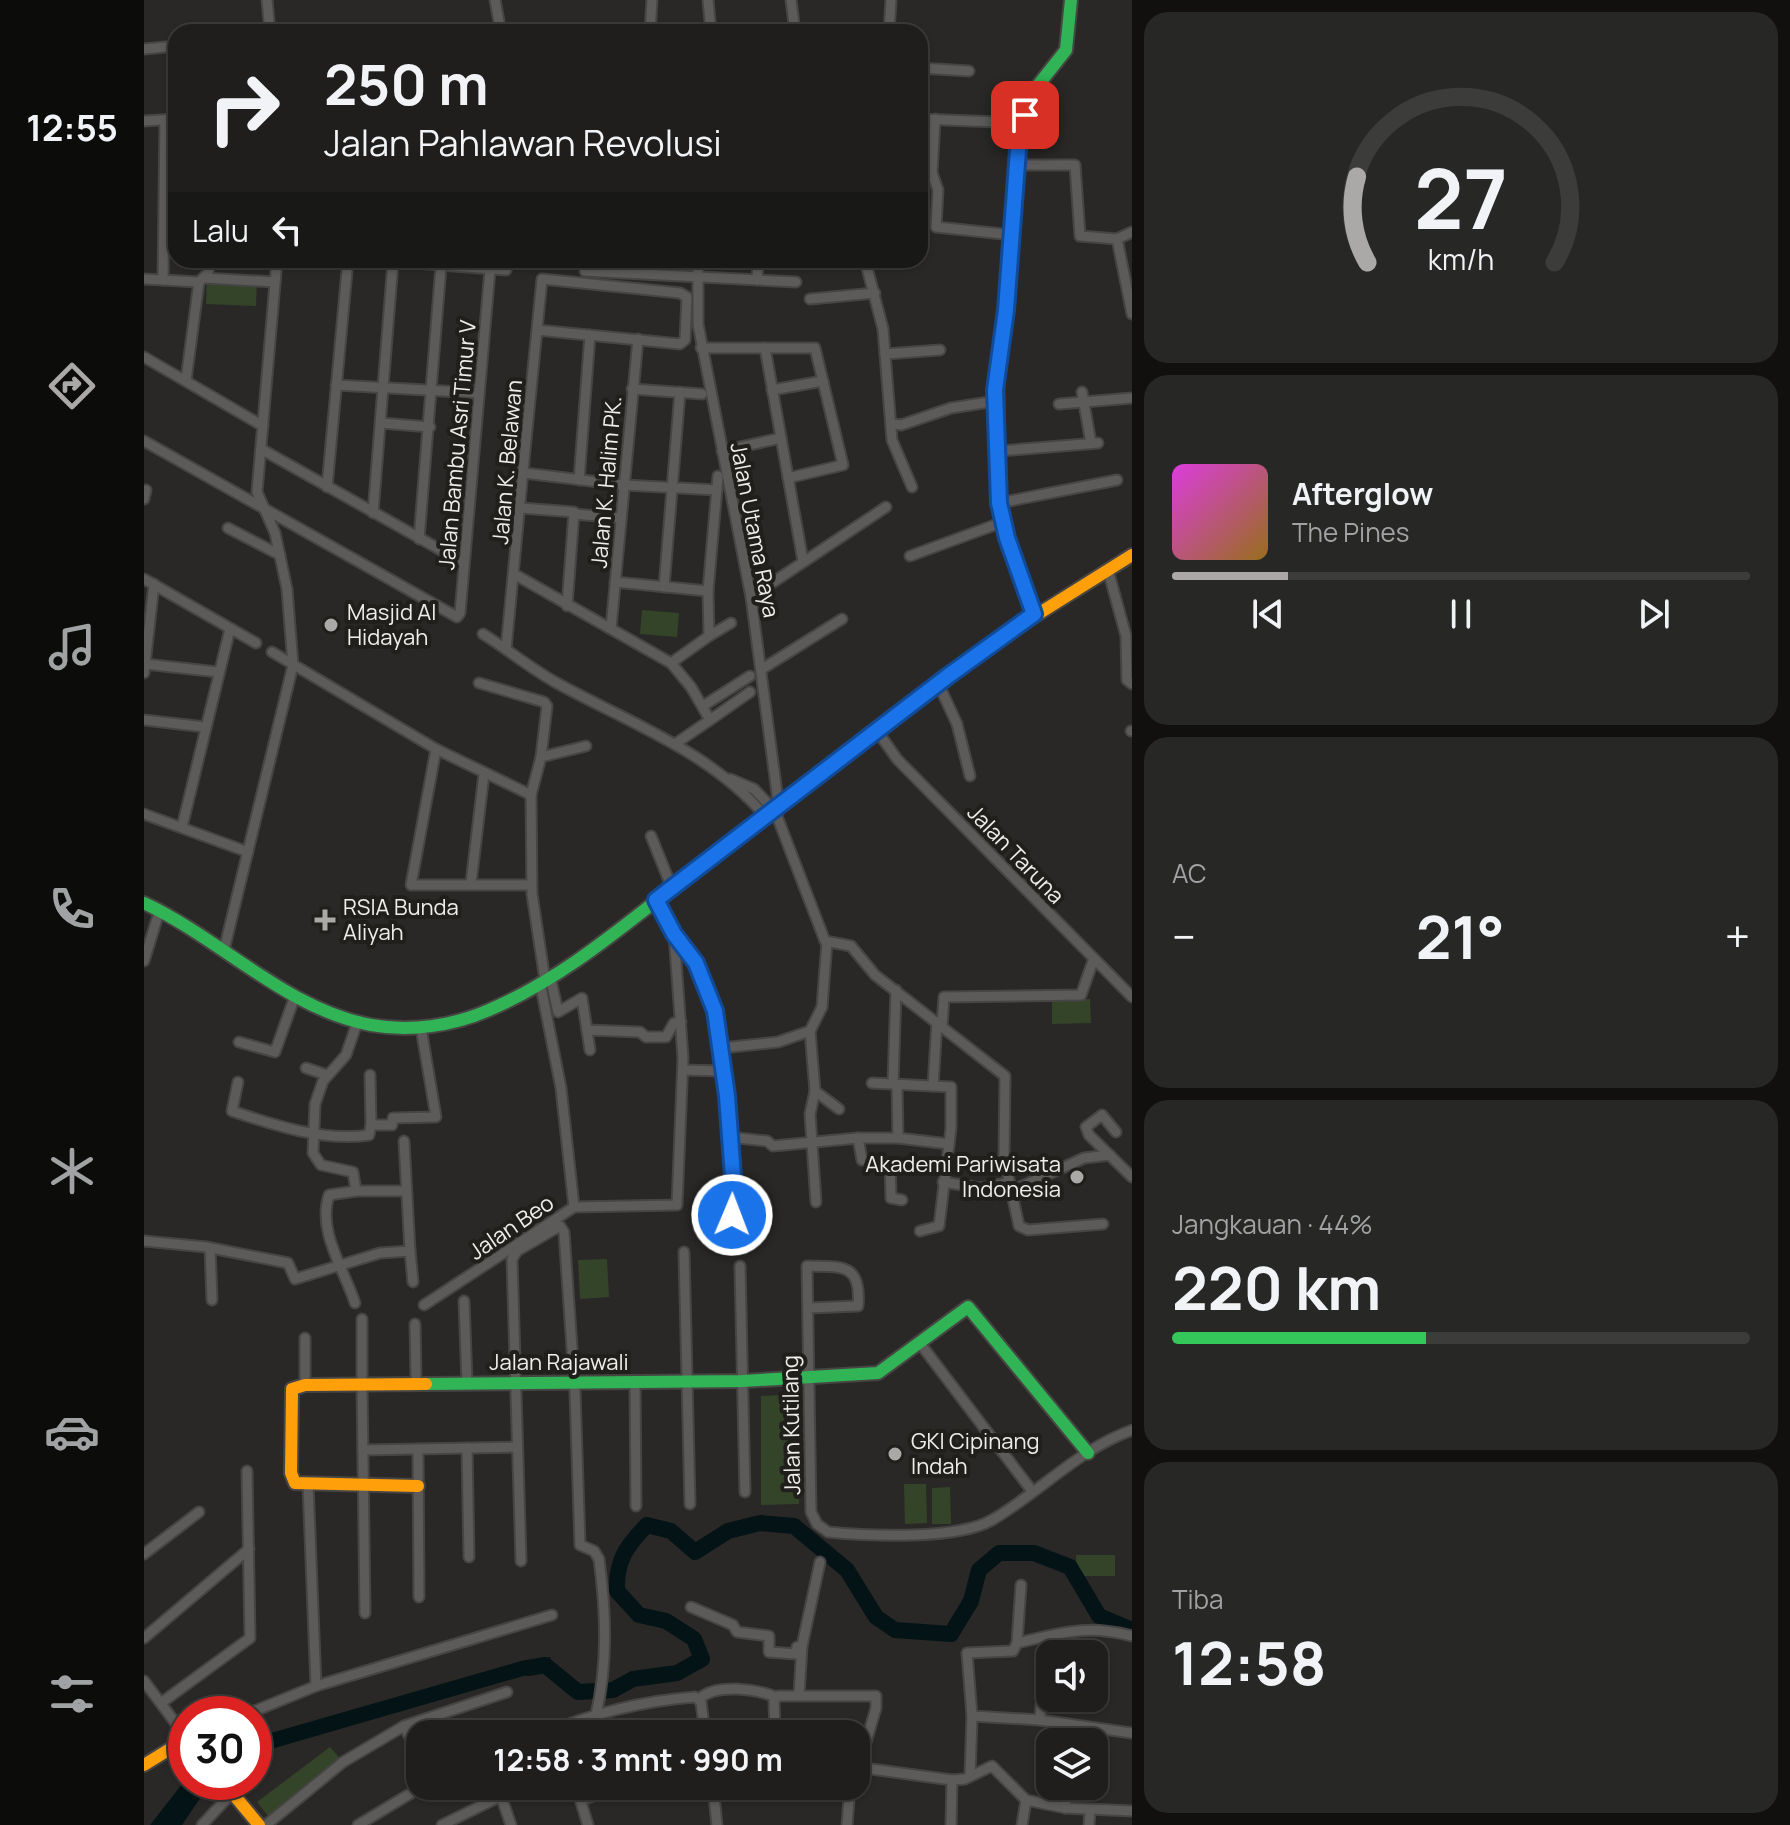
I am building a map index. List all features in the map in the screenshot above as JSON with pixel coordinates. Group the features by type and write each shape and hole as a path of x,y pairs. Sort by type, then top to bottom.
{"street":[{"path":"267,0 269,24"},
{"path":"495,0 500,24"},
{"path":"650,24 652,0"},
{"path":"708,0 710,24"},
{"path":"791,0 794,24"},
{"path":"890,24 891,0"},
{"path":"1034,614 999,503 996,366 1004,325 1023,123 1035,89 1064,56 1071,0"},
{"path":"144,49 168,47"},
{"path":"928,68 969,71"},
{"path":"928,119 1023,123"},
{"path":"935,119 932,173 938,190 936,227 1013,235"},
{"path":"144,121 168,120"},
{"path":"1017,165 1075,165 1080,236 1117,239 1132,232"},
{"path":"928,173 932,173"},
{"path":"163,280 168,180"},
{"path":"1117,239 1132,314"},
{"path":"1121,261 1132,261"},
{"path":"186,380 202,280 207,268"},
{"path":"225,946 293,665 287,589 280,555 270,520 262,509 257,492 276,268"},
{"path":"327,487 347,268"},
{"path":"373,513 393,268"},
{"path":"419,539 441,268"},
{"path":"466,268 497,268"},
{"path":"585,268 585,271 796,282"},
{"path":"640,268 640,273"},
{"name":"Jalan Utama Raya","path":"698,268 701,348 751,597 762,669 773,812"},
{"path":"757,280 758,268"},
{"path":"867,268 875,293 885,354 892,440 912,487"},
{"name":"Jalan Bambu Asri Timur V","path":"262,509 452,617 460,613 490,270"},
{"path":"144,279 275,282"},
{"name":"Jalan K. Belawan","path":"506,649 542,279 680,293 687,297 683,343 638,339"},
{"path":"810,299 875,293"},
{"path":"537,330 638,339"},
{"path":"579,480 590,335"},
{"name":"Jalan K. Halim PK.","path":"611,628 638,339"},
{"path":"701,348 815,348 843,465 788,478"},
{"path":"765,348 803,561"},
{"path":"885,354 940,350"},
{"path":"144,357 263,426"},
{"path":"772,390 823,381"},
{"path":"336,385 479,393"},
{"path":"632,389 702,394"},
{"path":"664,587 680,392"},
{"path":"999,451 1094,443 1083,397"},
{"path":"1059,404 1083,397 1132,398"},
{"path":"893,424 901,425 967,404 996,401"},
{"path":"381,423 430,427"},
{"path":"722,451 781,438"},
{"path":"144,441 262,509"},
{"path":"261,449 464,563"},
{"path":"524,473 624,485 717,490"},
{"path":"708,637 708,591 718,476"},
{"path":"999,503 1117,480"},
{"path":"751,597 886,507"},
{"path":"521,508 621,518"},
{"path":"567,606 574,513"},
{"path":"910,556 985,525 1003,522"},
{"path":"228,528 280,555"},
{"path":"144,903 225,946 295,996 333,1018 421,1028 458,1021 490,1010 545,979 656,900 938,683 1034,614 1132,555"},
{"path":"1108,570 1126,636 1127,680 1132,684"},
{"path":"514,574 671,663 710,720"},
{"path":"144,579 256,643"},
{"path":"615,582 708,591"},
{"path":"144,673 146,628 154,584"},
{"path":"762,669 842,619"},
{"path":"671,663 731,623"},
{"path":"182,827 230,629"},
{"path":"483,634 554,681 675,744 730,779 754,789 773,812 827,942 822,1007 810,1031 815,1091 810,1114 816,1202"},
{"path":"272,652 436,749 531,795"},
{"path":"145,664 218,672"},
{"path":"703,706 750,676"},
{"path":"479,683 546,704 541,757 531,795 531,885 545,979 558,1012 582,998 590,1050"},
{"path":"938,683 957,724 970,776"},
{"path":"675,744 750,692"},
{"path":"144,720 205,727"},
{"name":"Jalan Taruna","path":"878,732 897,759 1093,961 1132,997"},
{"path":"541,757 586,746"},
{"path":"436,749 409,880 415,886 471,883 531,885"},
{"path":"471,883 484,774"},
{"path":"144,814 248,852"},
{"path":"651,836 672,888"},
{"path":"656,900 674,934 696,963 715,1011 722,1048 734,1190 732,1215"},
{"path":"144,961 160,909"},
{"path":"574,1207 676,1206 683,1070 674,934"},
{"path":"827,942 851,946 863,965 1005,1076 1003,1134 1008,1188 1017,1224 1024,1230 1103,1224"},
{"path":"933,1086 944,997 1081,995 1093,961"},
{"name":"Jalan Beo","path":"424,1305 574,1207 545,979"},
{"path":"896,990 898,1138"},
{"path":"239,1042 275,1052 295,996"},
{"path":"587,1030 640,1032 646,1037 666,1037 674,1023 681,1022"},
{"path":"356,1191 353,1172 321,1165 313,1153 315,1104 327,1075 344,1059 357,1023"},
{"path":"371,1125 392,1125 393,1118 436,1117 421,1028"},
{"path":"722,1048 784,1041 810,1031"},
{"path":"306,1068 327,1075"},
{"path":"683,1070 724,1071"},
{"path":"238,1082 232,1111 349,1139 369,1135 370,1075"},
{"path":"872,1083 951,1087 949,1144 939,1226 920,1231"},
{"path":"815,1091 839,1109"},
{"path":"1116,1132 1102,1115 1086,1127 1132,1177"},
{"path":"729,1137 767,1141 773,1146 858,1138 898,1138 949,1144"},
{"path":"858,1138 862,1160 890,1163 891,1198 902,1200"},
{"path":"404,1141 413,1282"},
{"path":"943,1182 980,1188 1008,1188 1084,1158 1110,1155"},
{"path":"355,1303 327,1232 324,1210 329,1195 356,1191 406,1191"},
{"name":"Jalan Beo","path":"516,1382 512,1259 517,1251 556,1227 563,1229 575,1384"},
{"path":"144,1241 210,1248 288,1263 295,1279 380,1253 410,1251"},
{"path":"210,1248 212,1300"},
{"path":"684,1252 690,1504"},
{"path":"740,1266 745,1492"},
{"name":"Jalan Kutilang","path":"808,1308 854,1308 859,1302 857,1280 845,1267 807,1266 811,1512 817,1524 828,1532 962,1532 992,1520 1088,1453 1132,1430"},
{"path":"464,1301 467,1382"},
{"name":"Jalan Rajawali","path":"305,1382 575,1384 743,1381 878,1373 968,1307 1088,1453"},
{"path":"362,1319 365,1613"},
{"path":"415,1324 416,1381"},
{"path":"305,1338 305,1382 291,1392 291,1473 295,1483 418,1486"},
{"path":"919,1342 1032,1491"},
{"path":"516,1382 521,1561"},
{"path":"635,1383 636,1506"},
{"path":"575,1384 580,1545 594,1551 599,1559 606,1619 602,1691 596,1715"},
{"path":"363,1450 517,1447"},
{"path":"467,1448 469,1557"},
{"path":"418,1449 419,1597"},
{"path":"161,1703 250,1638 247,1471"},
{"path":"308,1484 316,1686"},
{"path":"144,1554 199,1512"},
{"path":"144,1638 249,1549"},
{"path":"799,1695 802,1646 820,1562"},
{"path":"970,1776 972,1716 968,1652 1013,1651 1017,1643 1021,1585"},
{"path":"691,1607 733,1625 737,1632 769,1636 769,1652 796,1654 797,1647 802,1646"},
{"path":"272,1704 316,1686 552,1615"},
{"path":"1017,1643 1071,1629 1095,1629 1132,1636"},
{"path":"144,1681 168,1713"},
{"path":"584,1720 652,1700 698,1698 720,1690 766,1693 776,1697 877,1696 870,1722"},
{"path":"266,1825 343,1762 404,1726 507,1692"},
{"path":"775,1720 776,1697"},
{"path":"698,1698 702,1720"},
{"path":"1040,1720 1041,1712"},
{"path":"972,1716 1040,1720 1132,1733"},
{"path":"404,1726 406,1730"},
{"path":"144,1765 168,1750"},
{"path":"870,1768 952,1780 970,1776 984,1767 994,1767 1026,1800 1065,1808 1132,1811"},
{"path":"951,1825 952,1780"},
{"path":"358,1825 406,1796"},
{"path":"202,1825 225,1800"},
{"path":"238,1800 259,1825"},
{"path":"442,1825 493,1800"},
{"path":"502,1800 511,1825"},
{"path":"581,1800 588,1825"},
{"path":"714,1800 717,1825"},
{"path":"847,1825 849,1800"},
{"path":"1022,1825 1026,1800"},
{"path":"1065,1808 1066,1800"},
{"path":"1089,1825 1090,1810"}],"green space":[{"path":"207,276 257,277 256,306 206,304"},
{"path":"642,610 679,613 677,637 640,634"},
{"path":"1090,999 1091,1023 1052,1024 1052,1001"},
{"path":"607,1259 609,1297 580,1299 578,1260"},
{"path":"798,1394 799,1504 761,1505 761,1396"},
{"path":"904,1484 926,1484 927,1523 905,1524"},
{"path":"950,1487 951,1524 932,1524 932,1488"},
{"path":"1076,1555 1115,1555 1115,1576 1077,1576"},
{"path":"330,1747 343,1762 272,1821 257,1802 272,1800 272,1791"}],"shaded area":[{"path":"551,1657 544,1670 272,1749 272,1733 521,1661"},
{"path":"170,1800 199,1800 182,1825 150,1825"}],"waterway":[{"path":"528,1668 545,1665 578,1692 613,1690 633,1679 677,1673 702,1659 694,1639 666,1621 639,1615 617,1591 618,1571 624,1555 647,1525 671,1531 695,1552 728,1531 760,1523 794,1526 847,1570 876,1617 895,1630 951,1634 971,1601 979,1570 999,1553 1034,1553 1070,1567 1099,1616 1132,1630"}],"traffic: fast":[{"path":"997,366 1006,310 1020,135 1035,89 1066,50 1071,0"},
{"path":"144,903 200,935 282,989 340,1017 401,1028 461,1020 516,997 591,951 886,721 1011,631"},
{"path":"426,1384 743,1381 878,1373 968,1307 1088,1453"}],"traffic: slow":[{"path":"997,366 999,503 1007,538 1034,614"},
{"path":"1011,631 1132,555"},
{"path":"418,1486 295,1483 291,1473 292,1389 305,1385 426,1384"},
{"path":"144,1765 168,1750"},
{"path":"238,1800 259,1825"}],"place":[{"name":"Masjid Al Hidayah","path":"331,625"},
{"name":"RSIA Bunda Aliyah","path":"325,920"},
{"name":"Akademi Pariwisata Indonesia","path":"1077,1177"},
{"name":"GKI Cipinang Indah","path":"895,1454"}],"route":[{"path":"732,1215 734,1190 727,1096 715,1011 696,963 674,934 656,900 878,732 917,698 1034,614 1007,538 999,503 995,390 1006,310 1018,150 1025,115"}]}
